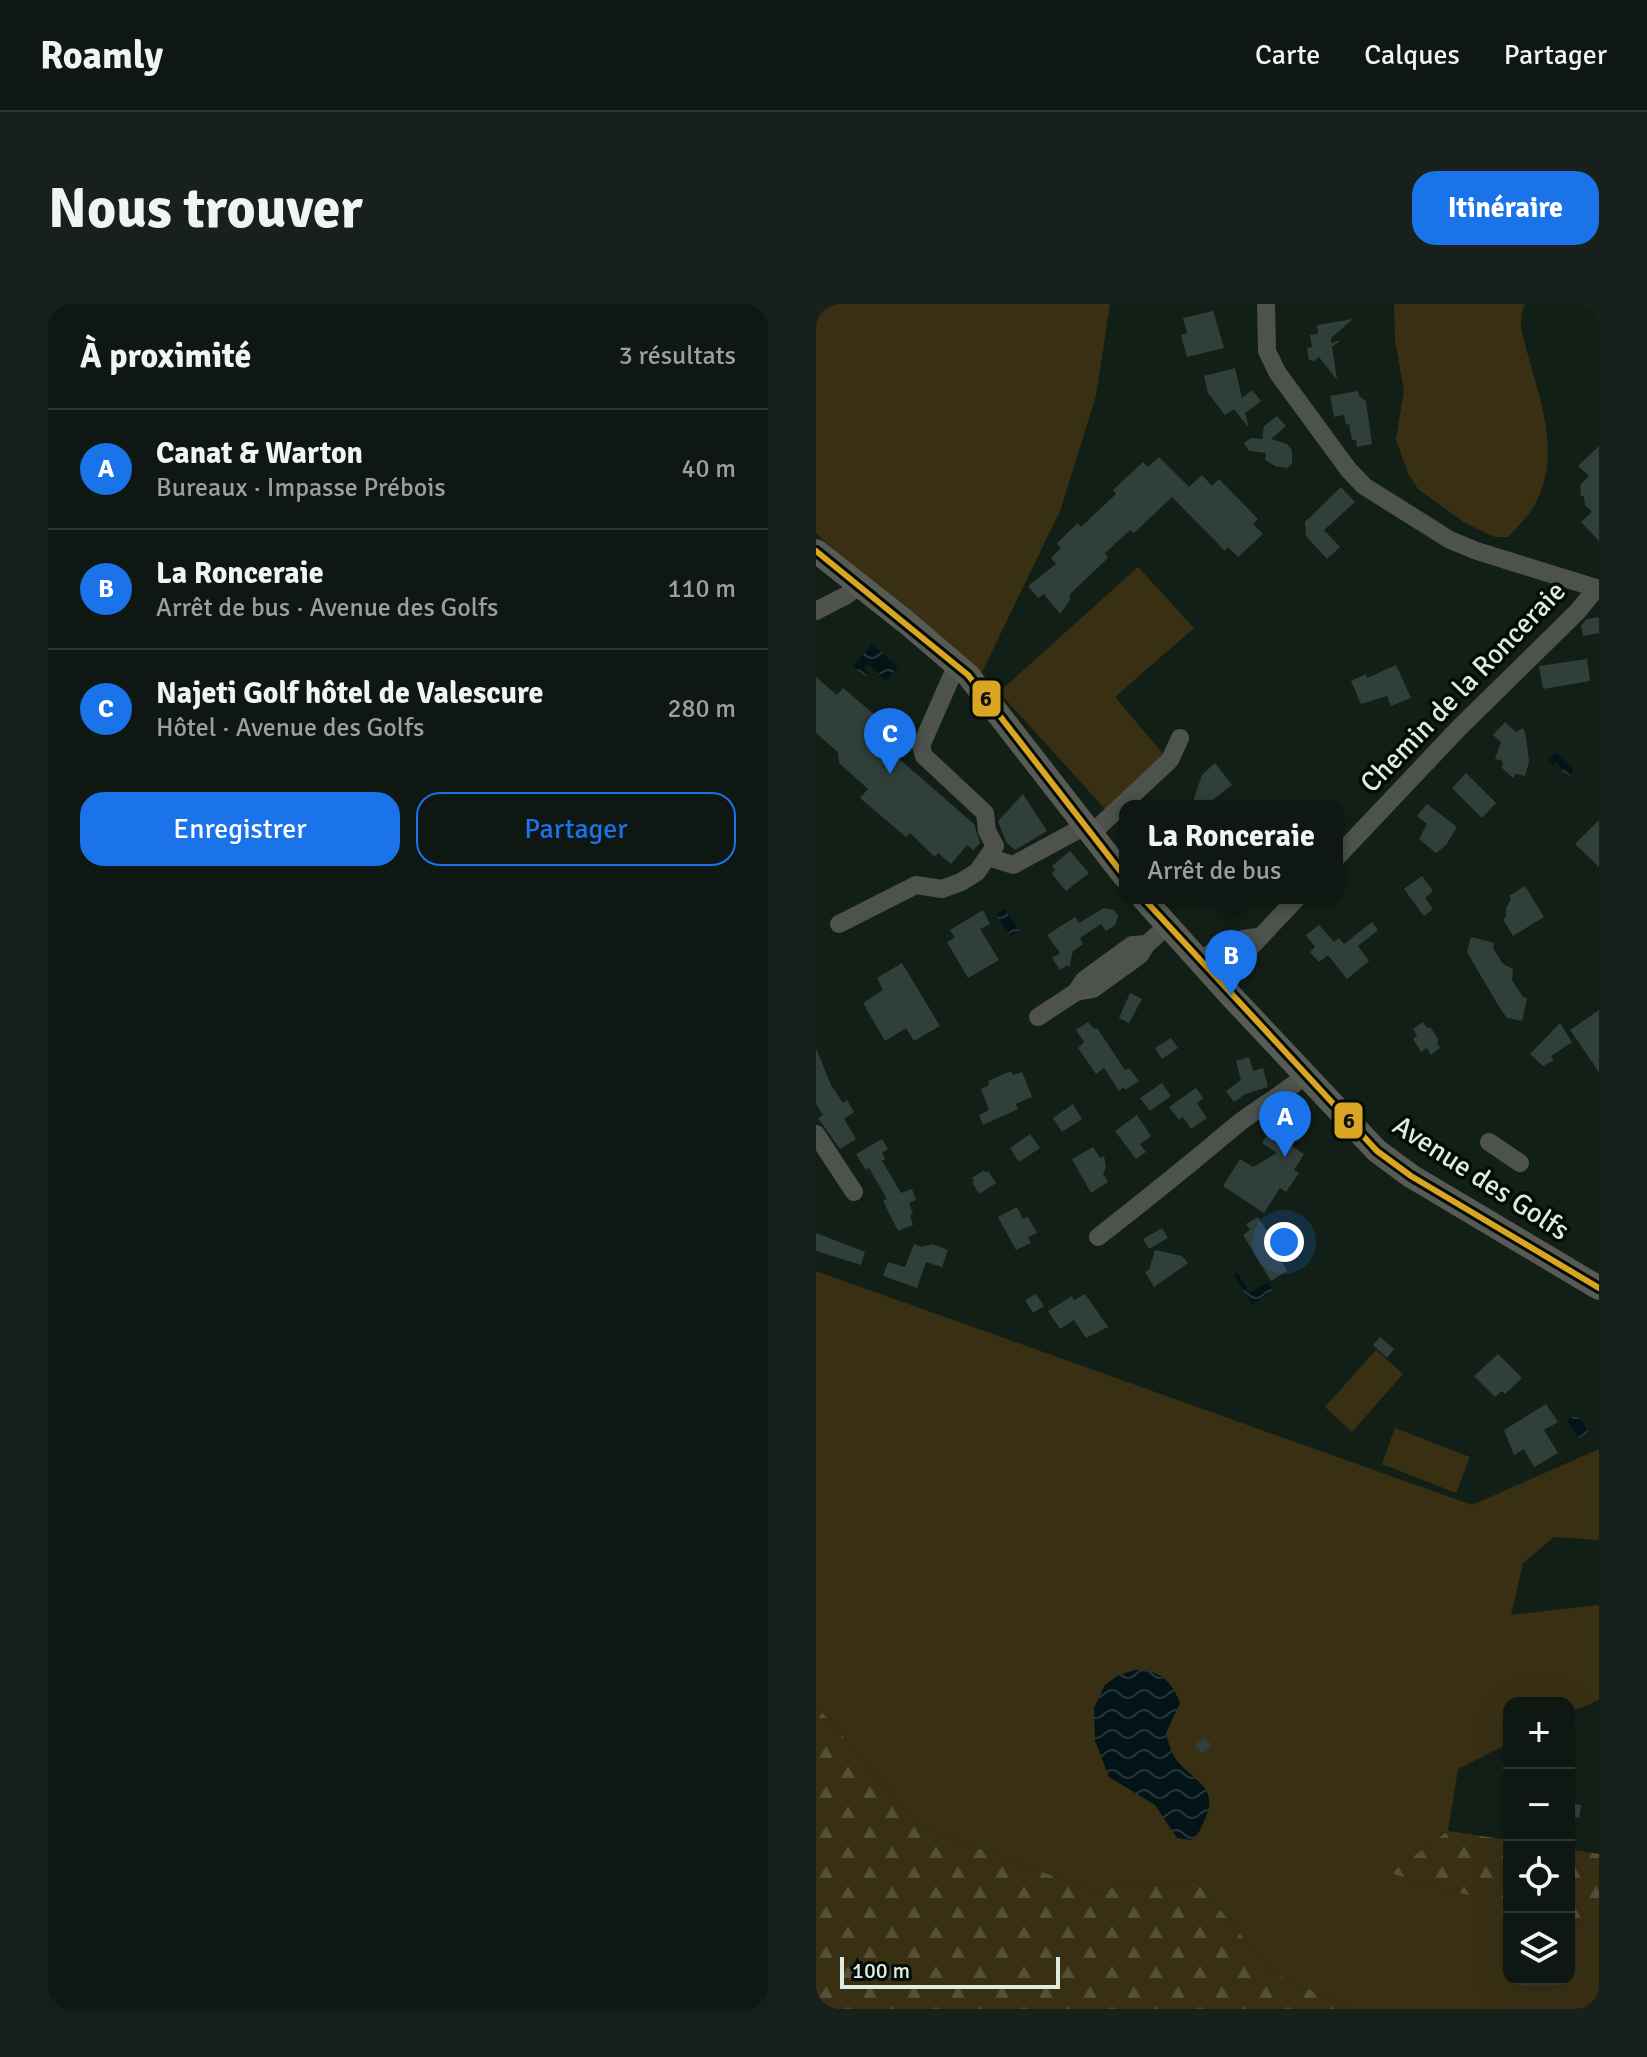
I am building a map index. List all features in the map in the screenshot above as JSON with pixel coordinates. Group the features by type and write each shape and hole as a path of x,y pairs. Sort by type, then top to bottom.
{"main road":[{"path":"816,551 957,664 983,692 1119,869"},
{"name":"Avenue des Golfs","path":"1148,904 1304,1076 1377,1151 1411,1176 1599,1288"}],"street":[{"path":"1266,304 1267,351 1277,372 1348,469 1364,486 1450,540 1597,589"},
{"path":"816,611 858,586"},
{"name":"Chemin de la Ronceraie","path":"1343,851 1597,589"},
{"path":"839,924 916,885 942,889 961,882 977,872 995,846 987,831 985,813 924,756 921,746 957,664"},
{"path":"1123,800 1170,760 1180,738"},
{"path":"988,857 1013,865 1088,830 1119,804"},
{"path":"1218,982 1291,904"},
{"path":"1038,1017 1076,992 1084,980 1132,945 1147,944 1167,926"},
{"path":"1199,962 1215,948 1238,939 1258,937"},
{"path":"1098,1237 1195,1162 1236,1125 1304,1076"},
{"path":"816,1134 854,1192"},
{"path":"1489,1142 1520,1163"}],"green space":[{"path":"816,304 1110,304 1096,396 1060,511 981,674 972,684 816,533"},
{"path":"1394,304 1525,304 1521,316 1522,328 1546,425 1547,462 1535,503 1508,537 1495,537 1465,523 1418,489 1408,473 1396,440 1404,390 1395,341"},
{"path":"1138,567 1194,628 1115,697 1164,755 1105,809 999,692"},
{"path":"816,1271 1472,1505 1599,1449 1599,1540 1554,1537 1523,1563 1511,1615 1599,1605 1599,1700 1575,1710 1575,1697 1503,1697 1503,1746 1458,1769 1448,1831 1392,1873 1426,1885 1503,1904 1503,1985 1575,1985 1575,1920 1599,1926 1599,2009 1352,2009 1272,1972 1196,1881 1092,1890 920,1827 816,1705"},
{"path":"1376,1350 1403,1374 1352,1432 1325,1407"},
{"path":"1395,1428 1470,1457 1456,1493 1382,1464"},
{"path":"816,1705 920,1827 1092,1890 1196,1881 1272,1972 1352,2009 816,2009"},
{"path":"1448,1831 1503,1839 1503,1904 1391,1873"},
{"path":"1575,1850 1599,1854 1599,1926 1575,1920"}],"water":[{"path":"872,644 898,667 886,681 868,664 864,668 869,673 865,677 853,666"},
{"path":"1555,752 1574,770 1567,777 1556,762 1553,765 1548,760"},
{"path":"1004,908 1019,930 1011,936 996,915"},
{"path":"1237,1272 1250,1293 1268,1282 1273,1291 1252,1304 1233,1274"},
{"path":"1577,1414 1589,1432 1579,1438 1567,1420"},
{"path":"1135,1670 1164,1678 1180,1703 1166,1733 1177,1761 1203,1786 1209,1800 1209,1808 1198,1834 1191,1840 1177,1838 1155,1805 1109,1777 1095,1741 1094,1708 1105,1685 1117,1676"}],"building":[{"path":"1213,311 1224,348 1187,357 1181,335 1187,333 1183,318"},
{"path":"1353,319 1331,338 1331,343 1341,340 1332,347 1337,380 1319,357 1309,360 1307,348 1312,347 1310,335 1318,334 1317,325"},
{"path":"1235,368 1242,398 1252,390 1261,401 1245,413 1249,428 1234,409 1225,415 1208,393 1204,376"},
{"path":"1358,391 1366,401 1372,444 1357,447 1344,415 1334,417 1330,396"},
{"path":"1277,416 1286,426 1271,439 1287,444 1292,450 1292,464 1287,468 1265,460 1266,453 1249,451 1244,443 1251,438 1262,439 1264,426"},
{"path":"1599,446 1599,541 1581,522 1592,512 1585,505 1584,496 1581,496 1580,485 1589,476 1578,466"},
{"path":"1159,457 1189,487 1202,475 1212,486 1219,479 1258,519 1253,524 1263,534 1238,557 1228,547 1225,551 1172,497 1134,533 1130,530 1105,553 1108,558 1070,594 1070,600 1060,614 1044,594 1038,598 1028,586 1056,564 1051,558 1061,548 1057,543 1078,523 1081,527 1116,494 1113,490 1143,462 1148,467"},
{"path":"1341,487 1355,502 1324,530 1340,547 1327,559 1306,536 1305,522"},
{"path":"1599,617 1599,633 1583,636 1581,625 1587,619"},
{"path":"1587,659 1590,681 1543,689 1539,666"},
{"path":"1396,665 1411,698 1391,706 1387,696 1361,704 1351,681 1366,674 1367,678"},
{"path":"816,677 837,695 843,688 875,715 866,725 899,754 897,757 974,824 980,843 973,850 967,845 951,864 938,853 935,857 910,833 906,837 860,798 868,789 839,763 838,752 816,733"},
{"path":"1505,722 1516,732 1523,728 1526,736 1529,762 1525,776 1516,774 1513,778 1502,768 1503,761 1495,759 1501,742 1493,735"},
{"path":"1215,763 1232,785 1213,800 1193,800 1202,775"},
{"path":"1466,773 1496,803 1482,818 1452,788"},
{"path":"1023,794 1047,831 1015,850 1006,842 998,821"},
{"path":"1427,804 1457,827 1446,845 1436,853 1419,839 1427,824 1417,816"},
{"path":"1599,820 1599,867 1575,844"},
{"path":"1070,851 1089,873 1066,891 1052,874 1055,870 1052,866"},
{"path":"1422,876 1433,891 1425,898 1433,909 1424,916 1404,889"},
{"path":"1525,886 1544,917 1513,936 1503,919 1511,899 1509,896"},
{"path":"1104,908 1114,910 1118,916 1115,925 1106,931 1101,924 1080,938 1083,944 1073,951 1069,968 1068,965 1060,970 1052,958 1060,953 1047,935 1075,917 1079,923"},
{"path":"983,910 990,924 980,929 999,960 968,978 947,942 955,938 950,930"},
{"path":"1372,922 1378,930 1358,946 1369,961 1347,979 1328,955 1319,962 1310,952 1315,947 1306,935 1319,925 1334,942 1339,938 1344,944"},
{"path":"1471,937 1494,943 1493,948 1503,964 1513,969 1512,980 1523,997 1527,998 1522,1021 1507,1018 1498,1005 1467,952"},
{"path":"902,963 940,1026 914,1041 906,1028 885,1041 863,1003 883,990 877,978"},
{"path":"1130,993 1142,999 1129,1023 1119,1018"},
{"path":"1599,1010 1599,1072 1570,1030"},
{"path":"1088,1022 1094,1029 1097,1028 1125,1070 1129,1068 1139,1081 1119,1091 1104,1068 1096,1074 1078,1048 1084,1042 1076,1030"},
{"path":"1423,1022 1439,1040 1440,1048 1431,1055 1427,1048 1421,1052 1413,1039 1417,1036 1413,1029"},
{"path":"1560,1023 1572,1042 1551,1056 1554,1060 1543,1066 1530,1054"},
{"path":"1171,1038 1178,1048 1162,1059 1155,1048"},
{"path":"816,1048 831,1085 843,1103 847,1100 854,1112 844,1119 856,1139 840,1149 818,1118 823,1115 816,1104"},
{"path":"1249,1057 1253,1071 1263,1068 1268,1087 1245,1094 1234,1102 1226,1091 1241,1080 1236,1061"},
{"path":"1011,1071 1013,1075 1022,1072 1032,1097 1016,1104 1018,1109 983,1125 979,1115 989,1110 981,1089 989,1085 988,1081"},
{"path":"1162,1083 1171,1096 1150,1111 1140,1098"},
{"path":"1196,1088 1203,1098 1197,1103 1207,1118 1191,1129 1183,1117 1179,1120 1169,1107"},
{"path":"1073,1104 1082,1119 1062,1132 1053,1118"},
{"path":"1137,1115 1151,1136 1140,1144 1146,1152 1136,1159 1115,1131"},
{"path":"1274,1126 1295,1141 1292,1146 1304,1154 1294,1170 1299,1173 1286,1192 1280,1188 1264,1213 1223,1186 1240,1159 1253,1167 1277,1153 1262,1143"},
{"path":"1030,1134 1040,1148 1019,1162 1010,1148"},
{"path":"882,1139 888,1149 882,1153 885,1159 882,1161 901,1193 912,1189 916,1200 909,1203 913,1225 898,1231 883,1201 887,1199 869,1168 866,1170 856,1154"},
{"path":"1093,1147 1100,1158 1104,1156 1106,1167 1103,1174 1108,1182 1091,1193 1072,1159"},
{"path":"984,1170 996,1183 979,1194 972,1178"},
{"path":"1017,1207 1023,1219 1028,1217 1037,1233 1028,1237 1031,1243 1016,1250 998,1217"},
{"path":"1258,1217 1277,1247 1274,1249 1287,1271 1271,1281 1243,1235 1250,1230 1246,1224"},
{"path":"1162,1228 1168,1238 1149,1249 1143,1239"},
{"path":"816,1233 865,1252 861,1265 816,1251"},
{"path":"914,1244 922,1247 932,1244 948,1250 942,1267 926,1262 917,1288 883,1276 888,1262 905,1267"},
{"path":"1155,1250 1182,1256 1188,1263 1154,1287 1145,1272 1149,1270"},
{"path":"1036,1294 1044,1306 1033,1313 1025,1300"},
{"path":"1085,1294 1108,1327 1086,1338 1074,1320 1060,1329 1048,1311 1072,1296 1074,1300"},
{"path":"1380,1337 1394,1349 1387,1358 1373,1345"},
{"path":"1498,1354 1522,1378 1505,1394 1502,1391 1495,1397 1474,1376"},
{"path":"1546,1404 1558,1422 1544,1430 1558,1453 1534,1467 1524,1449 1514,1455 1504,1430"},
{"path":"1205,1737 1212,1746 1202,1754 1195,1745"},
{"path":"1575,1804 1581,1805 1579,1818 1575,1817"}],"transit line":[{"name":"6","path":"816,551 968,675 1119,869"},
{"name":"6","path":"1149,904 1377,1151 1411,1176 1599,1288"}],"place":[{"name":"Najeti Golf hôtel de Valescure","path":"890,774"},
{"name":"La Ronceraie","path":"1231,996"},
{"name":"Canat & Warton","path":"1285,1157"}]}
